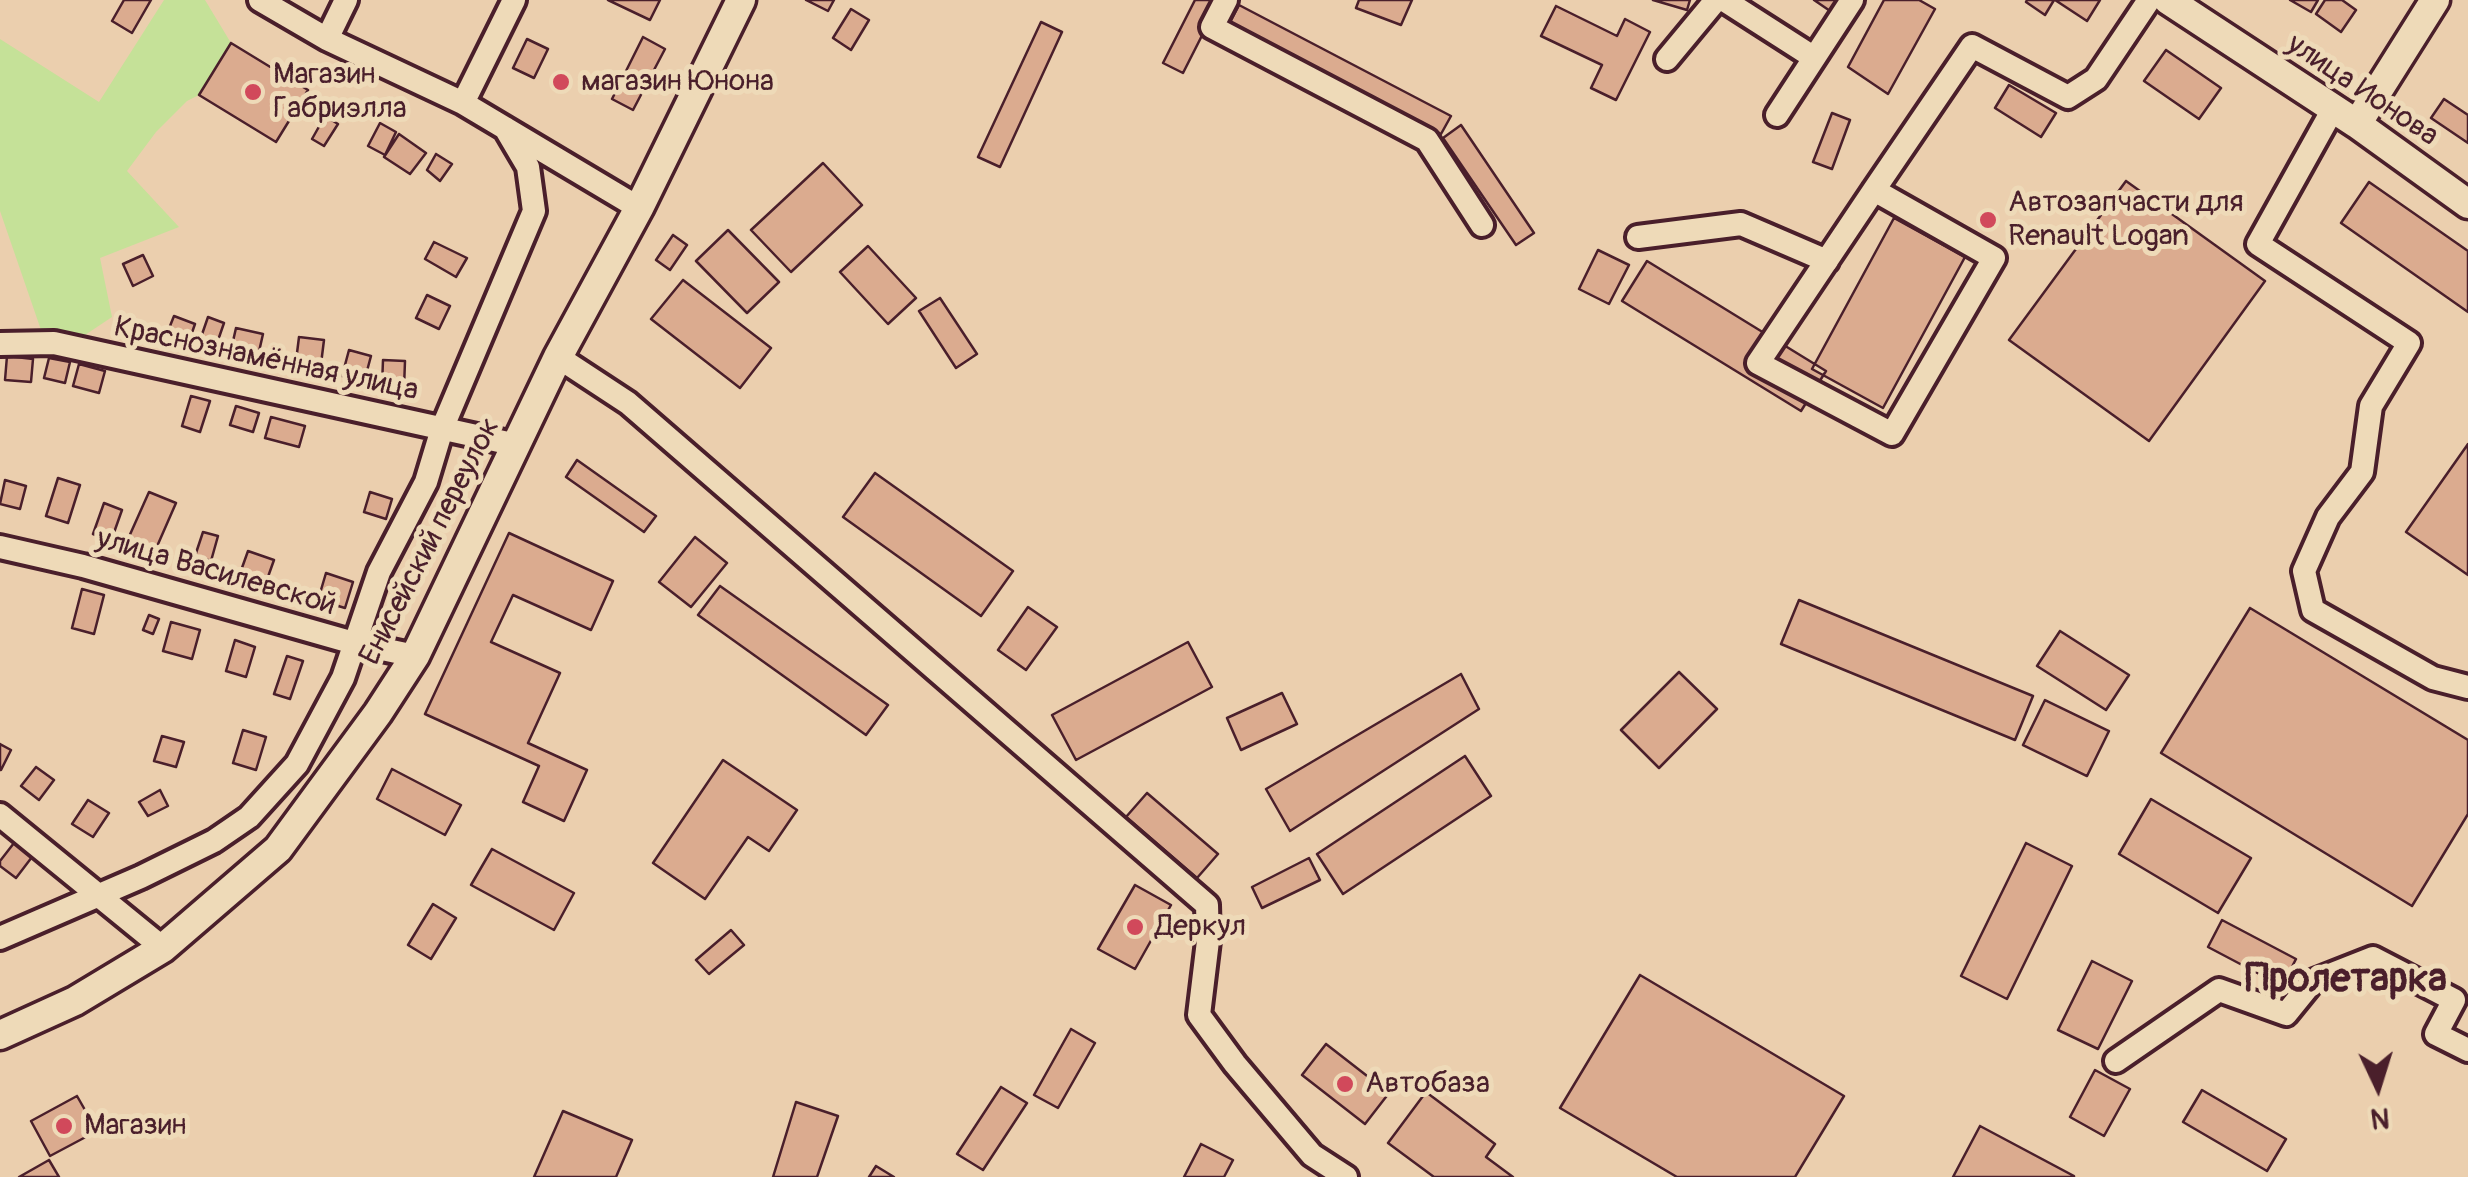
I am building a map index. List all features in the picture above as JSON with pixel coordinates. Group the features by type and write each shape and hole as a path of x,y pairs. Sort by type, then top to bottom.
{"main road":[{"name":"Енисейский переулок","path":"0,1036 74,1001 163,948 278,849 378,714 415,656 558,357 639,208 740,0"},
{"name":"улица Ионова","path":"2168,0 2345,116 2468,204"},
{"path":"2345,116 2435,0"}],"street":[{"path":"260,0 327,40 462,103 639,208"},
{"path":"327,40 346,0"},
{"path":"462,103 514,0"},
{"path":"1226,0 1212,27 1427,140 1482,225"},
{"path":"1667,59 1716,0"},
{"path":"1724,0 1813,57"},
{"path":"1777,115 1852,0"},
{"path":"1874,190 1994,258 1892,434 1758,363 1874,190 1972,46 2068,97 2096,79 2149,0"},
{"path":"2345,116 2258,244 2409,343 2371,406 2362,472 2328,517 2304,571 2314,610 2432,678 2468,687"},
{"path":"0,938 214,841 249,817 297,764 343,678 380,572 426,482 442,429 534,211 528,167 505,128"},
{"path":"1638,237 1741,224 1827,261"},
{"name":"Краснознамённая улица","path":"0,344 54,344 517,445"},
{"path":"558,357 628,403 1207,905 1208,941 1199,1014 1234,1064 1312,1155 1346,1177"},
{"name":"улица Василевской","path":"0,547 415,656"},
{"path":"0,815 163,948"},
{"path":"2116,1062 2219,990 2286,1014 2312,982 2374,958 2454,1000 2436,1034 2468,1050"},
{"path":"1300,1177 1312,1155"}],"green space":[{"path":"164,0 205,0 231,43 199,95 187,101 156,132 127,171 179,227 100,258 112,317 82,337 54,343 41,330 0,211 0,39 99,102"}],"building":[{"path":"124,0 151,0 132,33 112,21"},
{"path":"608,0 660,0 650,20"},
{"path":"806,0 834,0 828,11"},
{"path":"1195,0 1220,0 1183,73 1163,63"},
{"path":"1359,0 1412,0 1401,25 1356,8"},
{"path":"1653,0 1690,0 1687,10"},
{"path":"1814,0 1844,0 1836,15"},
{"path":"1884,0 1919,0 1935,9 1888,94 1848,67"},
{"path":"2027,0 2054,0 2045,15"},
{"path":"2055,0 2100,0 2087,21"},
{"path":"2290,0 2318,0 2311,12"},
{"path":"2325,0 2342,0 2356,10 2341,32 2316,14"},
{"path":"1239,5 1451,116 1441,134 1229,24"},
{"path":"1556,6 1617,36 1625,19 1650,32 1616,100 1591,88 1602,65 1541,36"},
{"path":"851,9 869,20 851,50 833,38"},
{"path":"1041,22 1062,32 1000,167 978,157"},
{"path":"643,37 665,49 633,110 612,99"},
{"path":"527,39 548,49 534,78 513,68"},
{"name":"Магазин Габриэлла","path":"231,43 308,90 276,142 199,95"},
{"path":"2166,50 2221,88 2199,119 2144,81"},
{"path":"2009,85 2056,113 2041,137 1995,108"},
{"path":"2444,99 2468,115 2468,143 2431,118"},
{"path":"1832,113 1850,120 1832,169 1813,162"},
{"path":"325,116 338,124 324,146 312,139"},
{"path":"380,123 396,132 385,155 368,146"},
{"path":"1461,125 1534,233 1516,245 1443,138"},
{"path":"399,134 426,153 410,174 384,157"},
{"path":"436,154 452,164 440,181 427,170"},
{"path":"823,163 862,205 791,272 751,230"},
{"path":"2126,181 2265,281 2149,441 2009,340"},
{"path":"2369,182 2468,251 2468,312 2341,223"},
{"path":"1894,218 1965,257 1883,408 1812,369"},
{"path":"728,230 779,282 747,313 696,261"},
{"path":"673,235 687,245 670,270 656,260"},
{"path":"434,242 467,258 456,277 425,259"},
{"path":"868,246 916,298 888,324 840,272"},
{"path":"1598,250 1629,265 1609,304 1579,289"},
{"path":"143,255 153,276 133,286 123,264"},
{"path":"1647,261 1826,371 1801,411 1622,301"},
{"path":"683,280 771,348 740,388 651,319"},
{"path":"427,295 450,306 439,329 416,318"},
{"path":"940,298 977,354 956,368 919,311"},
{"path":"174,316 195,324 188,344 166,336"},
{"path":"208,317 224,323 215,349 199,343"},
{"path":"236,328 263,334 258,356 231,350"},
{"path":"299,337 324,340 320,372 295,369"},
{"path":"349,350 371,356 364,382 342,376"},
{"path":"7,356 33,359 31,382 5,380"},
{"path":"49,358 70,362 65,383 44,378"},
{"path":"383,360 405,361 404,388 382,386"},
{"path":"79,364 105,371 99,393 73,386"},
{"path":"191,396 210,401 200,432 182,426"},
{"path":"236,406 259,413 253,432 230,425"},
{"path":"271,417 305,426 299,447 265,438"},
{"path":"2468,444 2468,575 2406,532"},
{"path":"577,460 656,516 644,532 566,477"},
{"path":"875,473 1013,571 981,616 843,517"},
{"path":"58,478 80,485 68,523 46,516"},
{"path":"5,480 26,486 20,509 0,504"},
{"path":"149,492 176,503 155,551 128,539"},
{"path":"370,492 392,499 386,519 364,512"},
{"path":"104,503 122,510 111,541 93,534"},
{"path":"203,532 218,536 211,561 195,556"},
{"path":"509,533 613,581 591,630 513,595 491,642 560,673 528,743 587,770 564,821 523,802 539,766 425,714"},
{"path":"695,537 727,563 691,607 659,582"},
{"path":"248,551 274,560 264,588 238,579"},
{"path":"326,573 353,582 345,608 318,600"},
{"path":"720,586 888,705 866,735 698,615"},
{"path":"82,589 104,595 94,634 72,628"},
{"path":"1799,600 2033,696 2015,740 1781,644"},
{"path":"1028,607 1057,627 1026,670 998,650"},
{"path":"2250,608 2468,740 2468,814 2412,906 2161,753"},
{"path":"149,615 159,619 153,634 143,630"},
{"path":"171,622 200,630 192,659 163,651"},
{"path":"2060,631 2129,675 2106,710 2037,666"},
{"path":"235,640 255,647 246,677 226,671"},
{"path":"1188,642 1212,687 1076,760 1052,715"},
{"path":"287,656 303,661 290,699 274,694"},
{"path":"1679,672 1717,709 1659,768 1621,730"},
{"path":"1461,674 1479,709 1290,831 1266,789"},
{"path":"1282,693 1297,724 1241,750 1227,718"},
{"path":"2045,700 2109,731 2087,776 2023,745"},
{"path":"243,730 266,737 256,770 233,763"},
{"path":"162,736 184,742 176,767 154,761"},
{"path":"0,744 11,750 1,770 0,770"},
{"path":"1465,756 1491,796 1343,894 1317,854"},
{"path":"723,760 797,810 769,851 748,837 705,899 653,863"},
{"path":"36,767 54,780 39,800 21,786"},
{"path":"392,769 461,805 445,835 377,799"},
{"path":"160,790 168,806 148,816 139,802"},
{"path":"1147,793 1218,854 1197,878 1126,817"},
{"path":"2151,799 2251,858 2218,913 2119,854"},
{"path":"88,800 109,813 93,837 72,824"},
{"path":"14,843 32,857 16,878 0,866"},
{"path":"2026,843 2072,866 2007,999 1961,976"},
{"path":"492,849 574,893 554,930 471,885"},
{"path":"1309,858 1320,880 1262,908 1252,887"},
{"name":"Деркул","path":"1135,885 1171,905 1135,969 1098,949"},
{"path":"433,904 456,918 431,959 408,945"},
{"path":"2222,920 2296,959 2282,986 2208,947"},
{"path":"731,930 744,945 709,974 696,960"},
{"path":"2092,961 2132,981 2098,1049 2058,1030"},
{"path":"1640,975 1844,1096 1795,1177 1677,1177 1560,1108"},
{"path":"1071,1029 1095,1043 1058,1108 1034,1095"},
{"name":"Автобаза","path":"1326,1044 1389,1093 1365,1124 1302,1075"},
{"path":"2095,1070 2130,1089 2104,1136 2070,1117"},
{"path":"1001,1087 1027,1103 983,1170 957,1154"},
{"path":"2202,1090 2286,1139 2267,1171 2183,1122"},
{"path":"1426,1092 1495,1144 1486,1157 1513,1177 1434,1177 1388,1143"},
{"name":"Магазин","path":"77,1096 97,1131 50,1156 31,1121"},
{"path":"796,1102 838,1116 817,1177 773,1177"},
{"path":"563,1111 632,1140 616,1177 534,1177"},
{"path":"1980,1126 2074,1176 2074,1177 1953,1177"},
{"path":"1201,1144 1233,1160 1224,1177 1184,1177"},
{"path":"49,1160 59,1177 19,1177"},
{"path":"876,1166 894,1177 869,1177"}],"place":[{"name":"магазин Юнона","path":"561,82"},
{"name":"Магазин Габриэлла","path":"253,92"},
{"name":"Автозапчасти для Renault Logan","path":"1988,220"},
{"name":"Деркул","path":"1135,927"},
{"name":"Автобаза","path":"1345,1084"},
{"name":"Магазин","path":"64,1126"}],"district":[{"name":"Пролетарка","path":"2346,981"}]}
